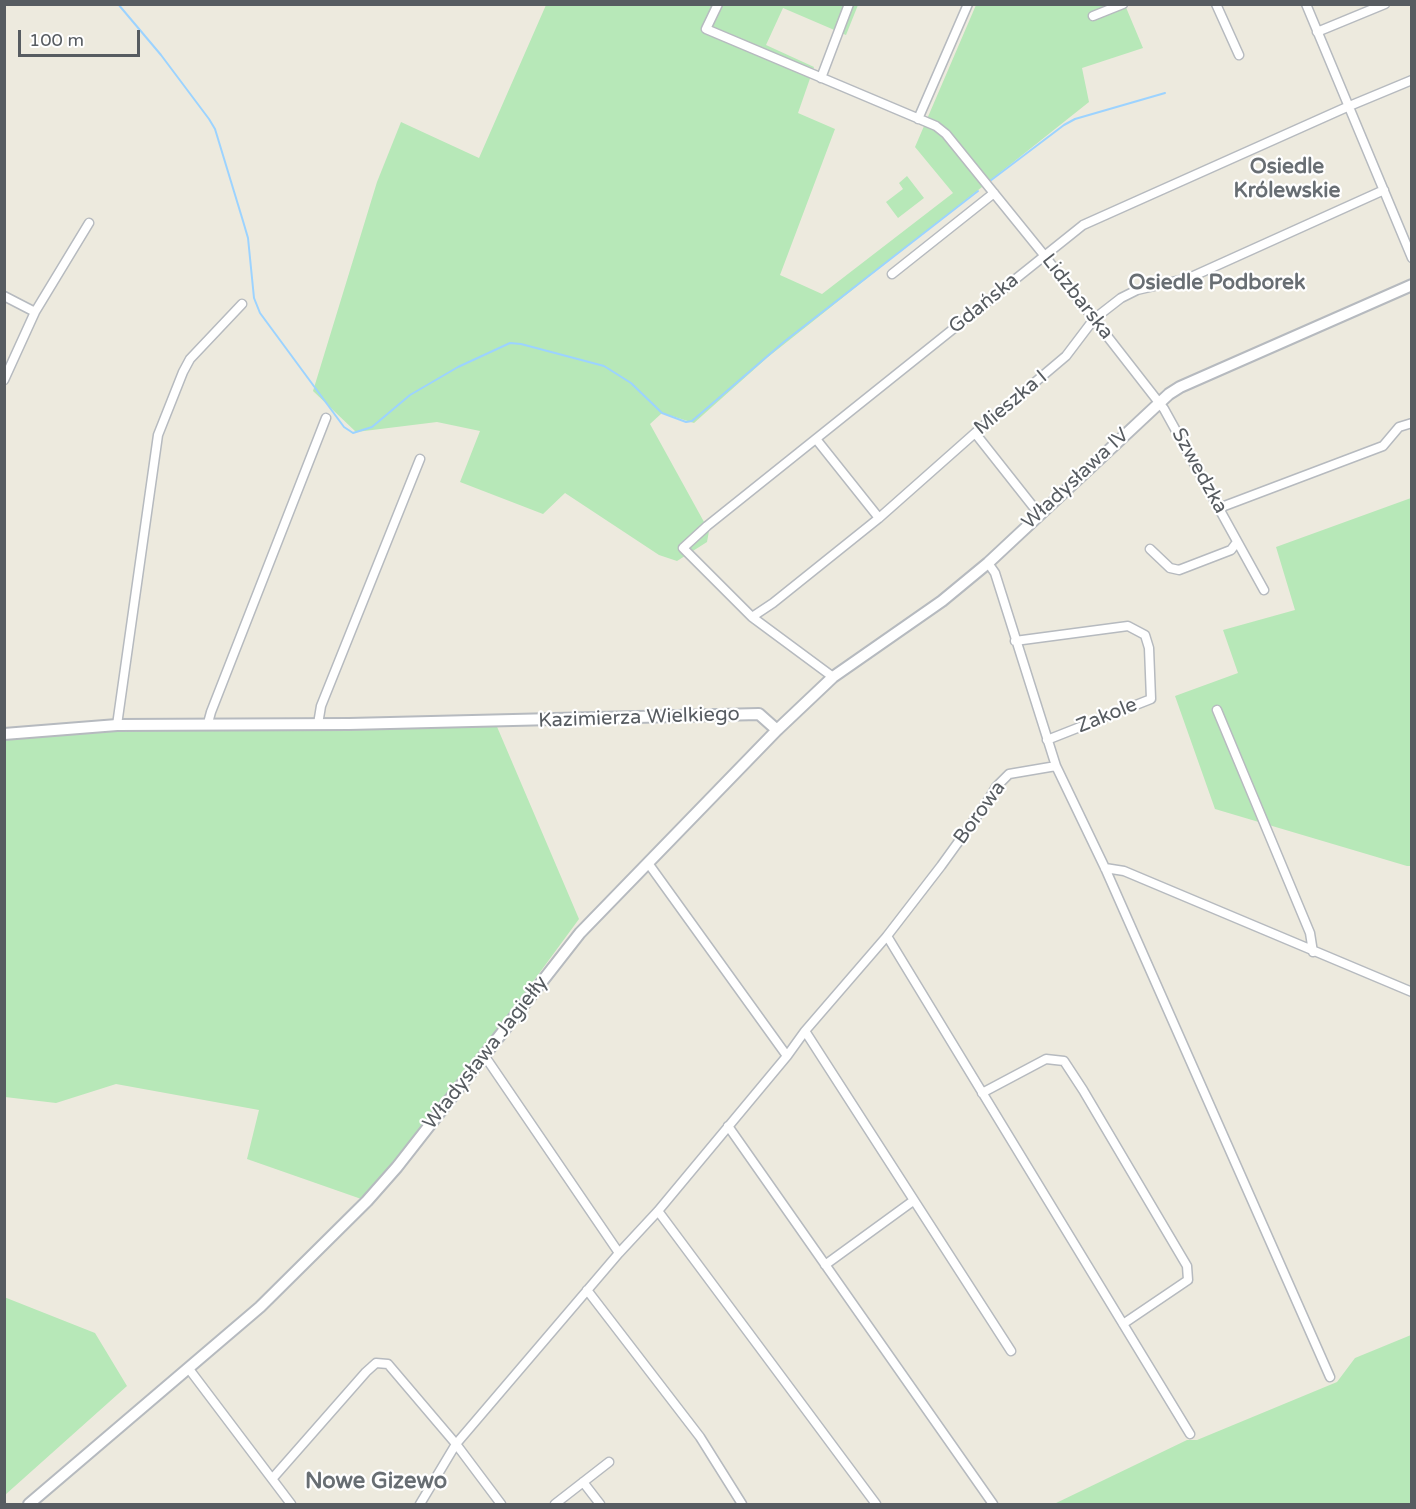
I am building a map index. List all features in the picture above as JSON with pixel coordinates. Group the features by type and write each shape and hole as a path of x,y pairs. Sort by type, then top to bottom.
{"street":[{"name":"Lidzbarska","path":"718,4 706,29 936,126 946,134 1158,402"},
{"path":"821,78 849,4"},
{"path":"918,119 968,4"},
{"path":"1093,16 1123,4"},
{"path":"1216,4 1239,55"},
{"path":"1306,4 1347,107 1412,258"},
{"path":"1317,32 1385,4"},
{"name":"Gdańska","path":"752,617 683,548 816,439 1083,225 1412,80"},
{"name":"Mieszka I","path":"752,617 773,603 879,518 1066,357 1094,319 1121,298 1137,290 1189,278 1384,190"},
{"path":"892,274 994,194"},
{"path":"4,380 35,312 89,223"},
{"name":"Władysława IV","path":"777,730 833,677 942,601 988,563 1158,402 1180,387 1412,285"},
{"path":"4,296 35,312"},
{"path":"117,725 158,435 190,359 242,304"},
{"name":"Szwedzka","path":"1158,402 1264,590"},
{"path":"208,723 326,418"},
{"path":"1219,508 1383,446 1399,428 1412,423"},
{"path":"975,433 1039,514"},
{"path":"816,439 879,518"},
{"path":"318,724 321,706 420,459"},
{"path":"1150,549 1170,568 1179,570 1231,550 1237,542"},
{"path":"988,563 995,573 1056,766 1105,868 1330,1377"},
{"path":"752,617 833,677"},
{"name":"Zakole","path":"1015,641 1128,626 1145,635 1149,648 1151,699 1047,740"},
{"path":"1217,710 1310,933 1313,952"},
{"name":"Kazimierza Wielkiego","path":"4,734 117,725 495,722 759,714 777,730"},
{"name":"Władysława Jagiełły","path":"29,1504 260,1307 367,1201 397,1167 580,933 777,730"},
{"name":"Borowa","path":"420,1504 456,1444 619,1253 658,1211 886,936 941,866 996,787 1009,774 1056,766"},
{"path":"648,863 787,1056"},
{"path":"1105,868 1124,871 1412,992"},
{"path":"886,936 1190,1434"},
{"path":"805,1031 1011,1351"},
{"path":"484,1055 619,1253"},
{"path":"982,1093 1046,1059 1065,1061 1083,1090 1187,1266 1188,1281 1123,1324"},
{"path":"728,1126 993,1504"},
{"path":"825,1265 913,1201"},
{"path":"658,1211 876,1504"},
{"path":"587,1290 700,1437 742,1504"},
{"path":"272,1479 376,1362 388,1364 456,1444 501,1504"},
{"path":"189,1369 291,1504"},
{"path":"555,1504 609,1462"},
{"path":"583,1482 600,1504"}],"green space":[{"path":"546,5 858,5 846,35 783,8 766,45 814,67 798,113 835,129 780,275 822,294 953,193 915,147 976,5 1125,5 1143,48 1082,68 1089,102 768,357 694,423 662,413 650,424 709,531 707,542 677,561 659,555 565,493 543,514 460,482 480,431 437,422 356,432 313,391 377,182 401,122 479,158"},
{"path":"907,176 924,198 898,218 886,202 903,189 899,183"},
{"path":"1411,498 1411,866 1407,866 1215,809 1175,696 1238,673 1223,630 1295,610 1276,547"},
{"path":"495,722 579,919 397,1167 367,1201 247,1159 259,1110 116,1084 56,1103 5,1097 5,738 117,725"},
{"path":"4,1297 95,1333 127,1386 5,1495"},
{"path":"1411,1335 1411,1504 1054,1504 1187,1440 1197,1440 1337,1382 1355,1358"}],"waterway":[{"path":"118,4 161,55 215,129 248,238 254,298 260,313 344,427 353,433 372,427 410,395 458,367 510,343 604,366 631,383 662,413 686,422 692,421 785,341 978,191"},
{"path":"990,181 1075,119 1165,93"}],"district":[{"name":"Osiedle Królewskie","path":"1287,179"},
{"name":"Osiedle Podborek","path":"1217,283"},
{"name":"Nowe Gizewo","path":"376,1482"}]}
